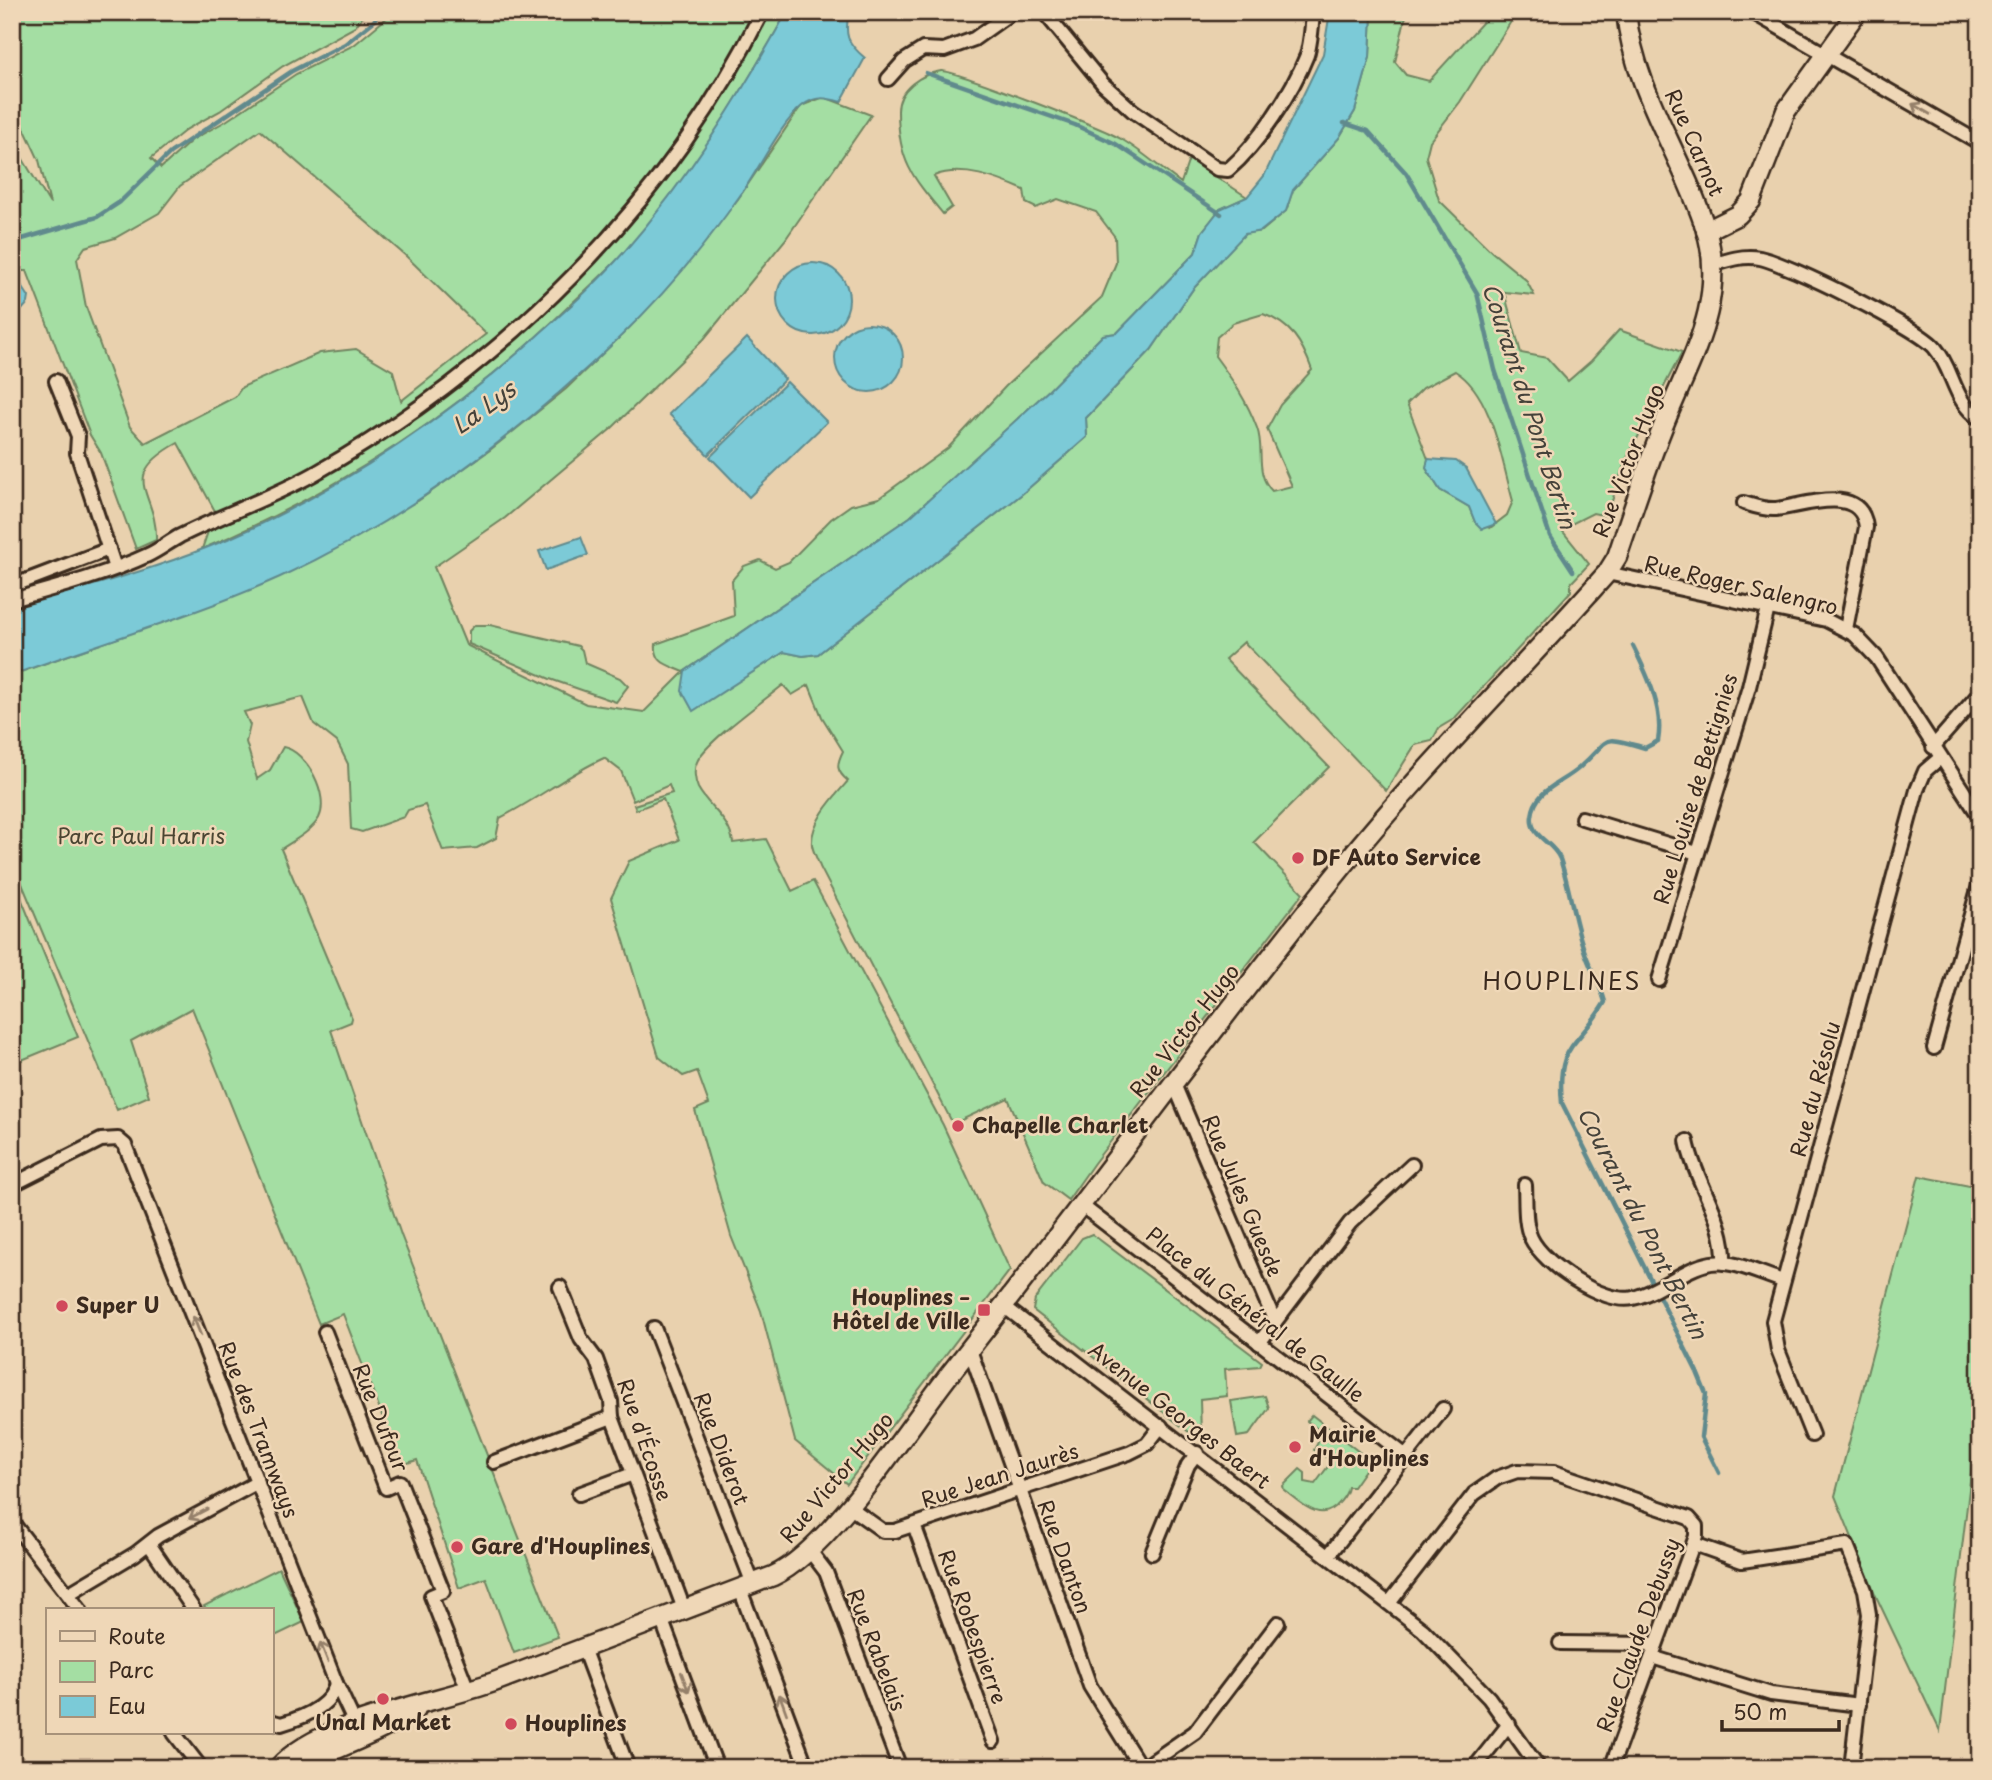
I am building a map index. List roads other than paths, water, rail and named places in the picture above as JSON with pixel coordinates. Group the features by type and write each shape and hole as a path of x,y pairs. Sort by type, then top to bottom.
{"main road":[{"name":"Rue Carnot","path":"1626,12 1641,78 1706,231 1713,265 1713,294"},
{"path":"1706,231 1738,215 1751,201 1782,118 1857,12"},
{"name":"Rue Victor Hugo","path":"278,1768 296,1752 358,1731 397,1722 434,1700 583,1648 783,1572 810,1551 1005,1307 1354,853 1607,573 1617,557 1667,417 1701,337 1713,294"},
{"name":"Rue Victor Hugo","path":"298,1768 358,1731"}],"street":[{"path":"12,600 115,568 162,548 178,537 244,510 315,473 420,405 505,337 571,278 662,172 713,99 762,12"},
{"path":"888,79 904,61 923,49 944,50 974,39 1012,12"},
{"path":"1044,12 1103,84 1133,111 1217,169 1228,170 1248,152 1297,75 1308,52 1313,12"},
{"path":"1752,12 1980,143"},
{"path":"1713,265 1742,257 1769,261 1909,326 1936,349 1962,402 1980,419"},
{"path":"55,381 78,436 77,453 115,568"},
{"path":"1744,503 1773,509 1828,499 1852,505 1863,514 1866,527 1846,629"},
{"path":"12,586 109,549"},
{"name":"Rue Roger Salengro","path":"1607,573 1826,621 1846,629 1862,640 1877,658 1980,817"},
{"name":"Rue Louise de Bettignies","path":"1659,980 1749,687 1768,608"},
{"name":"Rue du Résolu","path":"1812,1435 1778,1350 1773,1330 1783,1281 1917,790 1936,752 1980,693"},
{"path":"1582,818 1697,853"},
{"path":"1934,1048 1980,882"},
{"name":"Rue Jules Guesde","path":"1174,1084 1275,1322"},
{"name":"Rue des Tramways","path":"12,1185 101,1140 118,1139 128,1148 358,1731"},
{"path":"1687,1141 1691,1162 1724,1238 1724,1263"},
{"path":"1259,1343 1350,1223 1412,1165"},
{"path":"1525,1185 1531,1238 1563,1272 1580,1283 1619,1299 1643,1295 1704,1265 1724,1263 1783,1281"},
{"name":"Place du Général de Gaulle","path":"1081,1205 1406,1456"},
{"name":"Rue d'Écosse","path":"560,1287 581,1339 596,1359 611,1401 612,1417 684,1609"},
{"name":"Avenue Georges Baert","path":"1005,1307 1390,1602 1452,1656 1509,1724 1539,1768"},
{"name":"Rue Diderot","path":"654,1328 746,1586 807,1768"},
{"name":"Rue Dufour","path":"325,1332 386,1488 400,1482 443,1591 431,1596 468,1690"},
{"name":"Rue Danton","path":"970,1350 1090,1686 1106,1716 1142,1768"},
{"path":"1328,1556 1443,1409"},
{"path":"494,1462 612,1417"},
{"name":"Rue Jean Jaurès","path":"848,1506 888,1532 1140,1448 1161,1426"},
{"path":"1152,1553 1188,1465 1197,1453"},
{"name":"Rue Claude Debussy","path":"1390,1602 1475,1494 1497,1478 1517,1471 1554,1472 1689,1518 1696,1526 1694,1544 1611,1768"},
{"path":"579,1494 633,1474"},
{"path":"68,1594 158,1536 258,1482"},
{"path":"12,1522 78,1608"},
{"name":"Rue Robespierre","path":"914,1525 993,1741"},
{"path":"149,1544 193,1608"},
{"path":"1694,1544 1742,1561 1847,1545 1869,1606 1851,1768"},
{"name":"Rue Rabelais","path":"810,1551 826,1572 900,1768"},
{"path":"661,1618 717,1768"},
{"path":"1142,1768 1195,1732 1278,1623"},
{"path":"1560,1643 1654,1651 1771,1694 1859,1705"},
{"path":"583,1648 628,1768"},
{"path":"273,1722 281,1724 323,1705 333,1696 337,1683"},
{"path":"1474,1768 1509,1724"},
{"path":"175,1734 201,1768"}],"water":[{"name":"La Lys","path":"787,12 849,12 848,38 865,58 841,102 816,99 802,106 794,114 739,197 682,270 619,338 542,408 460,472 372,529 327,554 214,604 12,675 12,606 140,571 203,549 263,523 372,462 440,415 505,364 593,285 670,196 751,75"},
{"path":"1330,12 1372,12 1370,57 1355,111 1339,138 1293,190 1286,211 1261,231 1245,234 1193,289 1151,350 1086,418 1087,437 1022,494 818,654 803,656 784,652 693,711 682,691 685,671 910,517 1049,390 1103,335 1117,333 1195,253 1202,232 1220,209 1247,197 1264,176 1323,54"},
{"path":"813,263 833,269 843,279 849,299 843,319 833,329 813,335 793,329 783,319 777,299 783,279 793,269"},
{"path":"12,271 29,297 28,303 19,313 18,331 12,341"},
{"path":"869,324 882,327 893,334 900,345 903,358 900,371 893,382 882,389 869,392 856,389 845,382 838,371 835,358 838,345 845,334 856,327"},
{"path":"747,338 785,379 708,455 669,414"},
{"path":"787,382 827,422 749,497 710,457"},
{"path":"1428,459 1456,461 1466,468 1496,524 1482,529 1475,522 1469,507 1440,490 1426,468"},
{"path":"581,537 588,555 546,570 539,551"}],"waterway":[{"path":"12,242 97,217 120,202 170,153 292,71 345,44 374,21 379,12"},
{"name":"Courant du Pont Bertin","path":"926,73 1075,125 1116,144 1221,214"},
{"name":"Courant du Pont Bertin","path":"1344,123 1368,131 1406,173 1477,293 1495,370 1550,536 1573,571"},
{"name":"Courant du Pont Bertin","path":"1633,646 1649,680 1656,704 1659,717 1658,741 1645,748 1612,740 1602,745 1572,774 1543,793 1534,807 1532,823 1534,829 1560,859 1583,946 1605,1002 1566,1057 1562,1068 1562,1103 1697,1372 1706,1394 1701,1437 1719,1473"}],"place":[{"name":"DF Auto Service","path":"1298,858"},
{"name":"Chapelle Charlet","path":"958,1126"},
{"name":"Super U","path":"62,1306"},
{"name":"Houplines – Hôtel de Ville","path":"984,1310"},
{"name":"Mairie d'Houplines","path":"1295,1447"},
{"name":"Gare d'Houplines","path":"457,1547"},
{"name":"Unal Market","path":"383,1699"},
{"name":"Houplines","path":"511,1724"}],"district":[{"name":"HOUPLINES","path":"1562,982"}],"park label":[{"name":"Parc Paul Harris","path":"141,837"}]}
